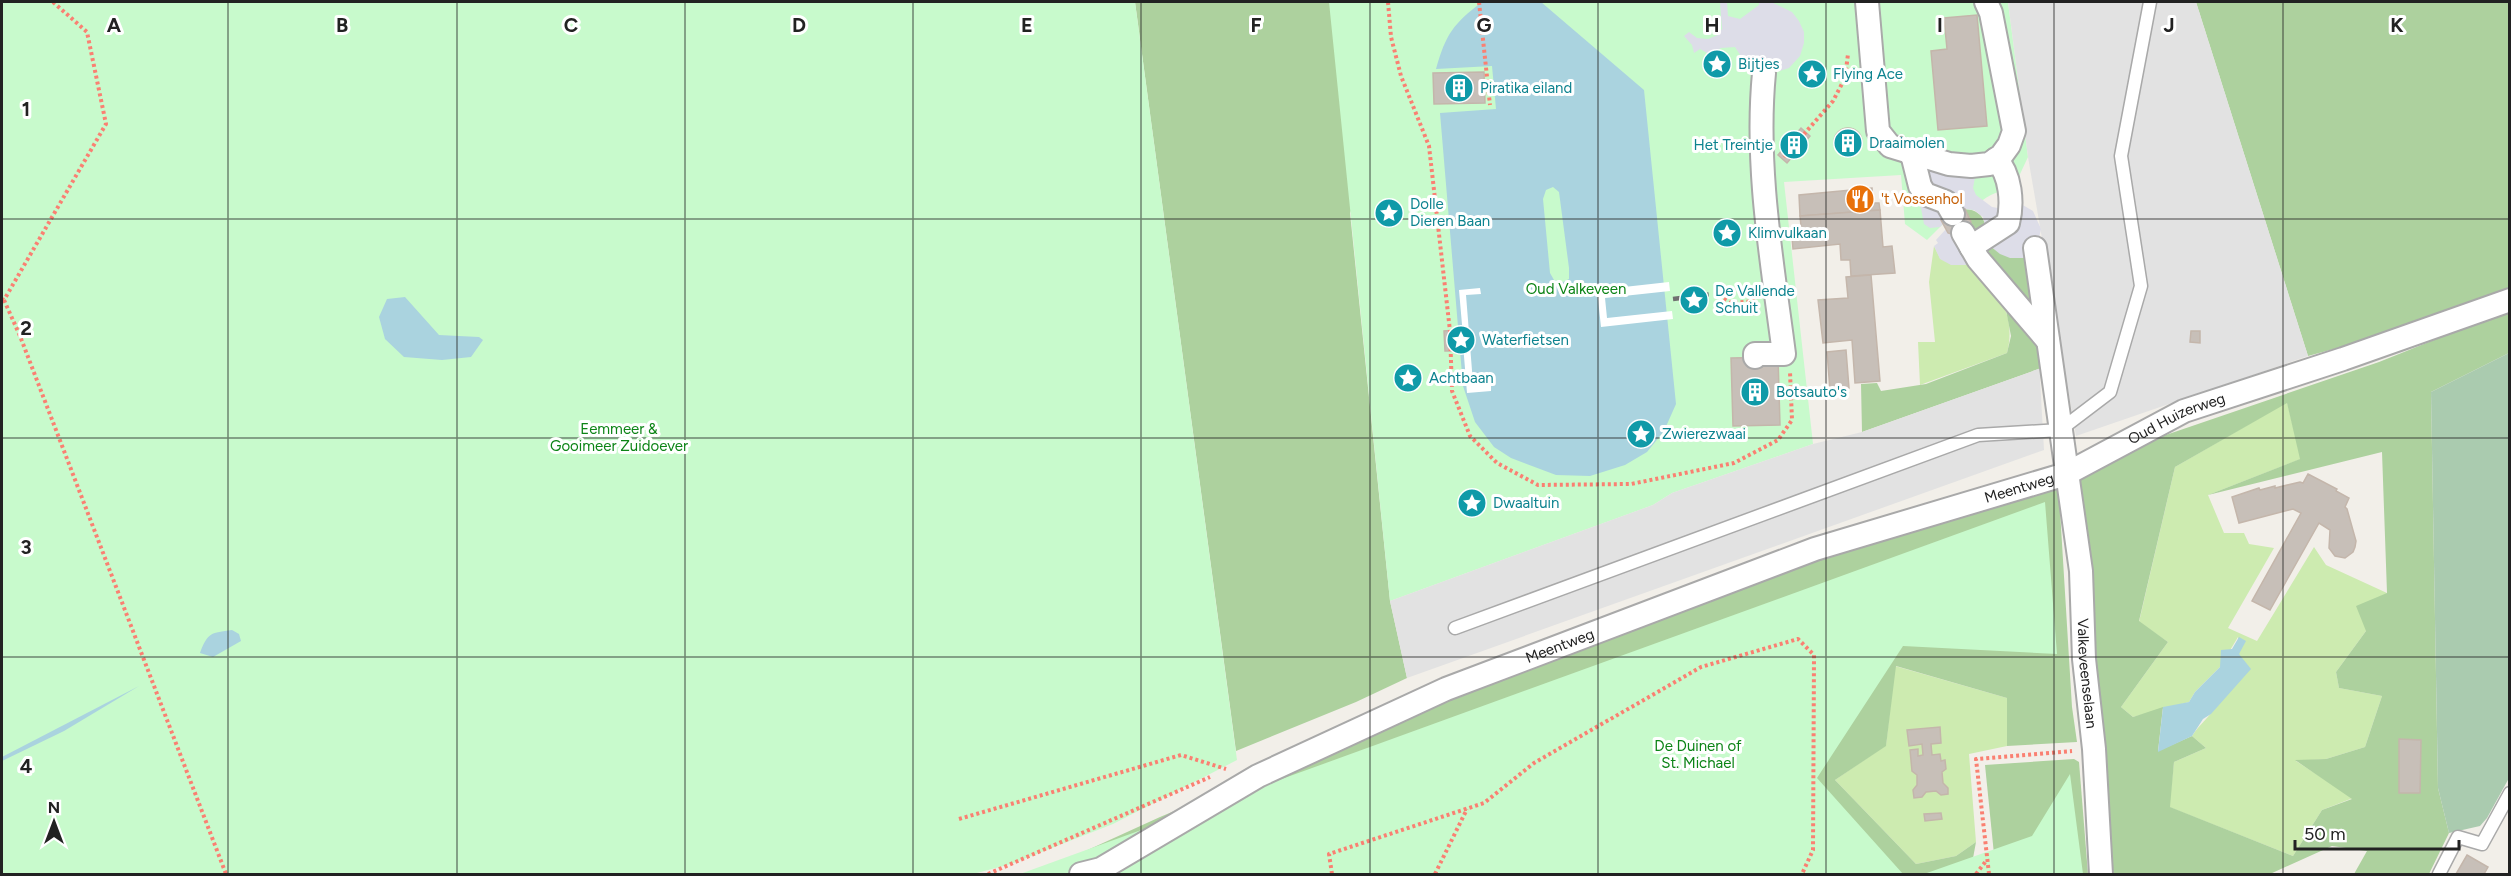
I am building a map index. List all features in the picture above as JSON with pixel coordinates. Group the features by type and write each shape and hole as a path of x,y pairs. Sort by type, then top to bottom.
{"street":[{"path":"1867,2 1878,131 1890,146 1949,164 1971,166 1989,164 1996,159 2009,145 2014,131 1991,13 1986,2"},
{"path":"1755,357 1755,354 1784,354 1764,190 1760,129 1764,73"},
{"path":"1909,151 1920,186 1925,194 1946,202 1962,231 2048,341"},
{"path":"1962,231 2008,223 2011,213 2007,175 2004,167 1996,159"},
{"path":"2035,248 2066,474"},
{"name":"Oud Huizerweg","path":"2066,474 2184,411 2510,300"},
{"name":"Meentweg","path":"1081,874 1101,869 1258,776 1446,689 1815,549 2066,474"},
{"name":"Valkeveenselaan","path":"2066,474 2081,570 2084,658 2094,749 2101,874"}],"lane":[{"path":"1455,628 1978,435 2060,430 2110,392 2141,286 2121,156 2150,2"},
{"path":"2439,874 2458,837 2482,844 2510,793"}],"path":[{"path":"53,2 87,32 106,124 3,300 25,348 226,874"},
{"path":"1388,2 1391,38 1401,76 1430,146 1450,331 1452,391 1470,436 1497,463 1538,485 1631,484 1734,463 1778,440 1792,420 1790,366"},
{"path":"1479,2 1490,105"},
{"path":"1782,159 1833,101 1845,78 1849,51"},
{"path":"1719,296 1731,303 1777,299"},
{"path":"1332,874 1329,854 1484,803 1534,763 1701,667 1798,639 1814,655 1813,850 1802,874"},
{"path":"1989,874 1976,759 2067,751"},
{"path":"958,819 1181,755 1226,770 1258,776"},
{"path":"1434,874 1467,809"},
{"path":"1976,874 1986,860"}],"green space":[{"name":"Eemmeer & Gooimeer Zuidoever","path":"2,2 1135,2 1237,760 1113,824 1011,864 973,874 2,874"},
{"path":"1135,2 1334,2 1357,195 1350,213 1390,601 1407,678 1356,702 1236,751"},
{"name":"Oud Valkeveen","path":"1329,2 2008,2 2028,157 2013,189 1991,195 1974,210 1965,209 1941,220 1943,224 1927,240 1905,224 1901,175 1784,182 1813,444 1672,493 1653,505 1390,601"},
{"path":"2196,2 2509,2 2509,288 2385,335 2308,356"},
{"path":"1965,209 1978,213 1984,221 1985,224 1975,236 1968,230 1971,221"},
{"path":"1934,246 1940,258 1978,259 2003,303 2009,327 2009,339 2007,353 1920,385 1918,342 1935,342 1929,282"},
{"path":"1991,246 2032,253 2047,366 1862,432 1861,384 1877,383 1881,391 1926,384 2007,353 2011,336 2005,305 1985,252"},
{"path":"2509,310 2509,353 2431,392 2438,788 2449,833 2429,874 2354,874 2367,851 2332,846 2270,874 2112,874 2104,730 2100,711 2086,531 2077,468 2157,438 2379,362","holes":["2287,403 2300,459 2208,495 2382,452 2387,593 2356,606 2366,631 2336,672 2339,688 2382,696 2365,747 2326,759 2295,760 2352,799 2322,810 2293,856 2170,807 2174,762 2206,748 2192,736 2158,751 2163,707 2133,717 2121,707 2168,642 2139,621 2175,467"]},
{"path":"2509,353 2509,778 2487,818 2480,826 2449,833 2438,788 2431,392"},
{"path":"2287,402 2301,459 2208,495 2224,533 2244,533 2249,544 2274,548 2228,628 2257,641 2314,547 2326,565 2387,593 2366,631 2336,672 2339,688 2382,696 2365,747 2326,759 2296,761 2353,798 2322,810 2293,856 2169,807 2174,762 2206,748 2192,736 2216,707 2239,654 2238,637 2220,667 2195,692 2189,702 2133,717 2121,707 2168,642 2139,622 2175,467"},
{"name":"De Duinen of St. Michael","path":"2058,478 2072,707 2077,742 2007,746 2007,698 1896,666 1886,746 1835,780 1916,864 1956,856 1976,842 1971,869 1966,874 1035,874 1160,817 1532,662 1838,546"},
{"name":"De Duinen of St. Michael","path":"2045,502 2057,654 1903,646 1817,778 1903,874 1020,874"},
{"path":"1895,666 2007,698 2007,746 1969,754 1976,842 1956,856 1916,864 1835,780 1886,745"},
{"path":"2074,759 2079,762 2088,874 1996,874 1985,765"},
{"path":"2070,774 2083,874 1924,874 2032,836"}],"shaded area":[{"path":"1720,2 1727,2 1728,16 1740,19 1759,5 1759,2 1771,2 1792,12 1804,32 1804,43 1800,56 1789,68 1773,73 1754,70 1746,64 1735,47 1721,48 1709,54 1700,49 1694,53 1692,45 1684,36 1689,32 1697,38 1708,39 1718,35 1722,29"},
{"path":"2008,2 2196,2 2308,356 2076,436 2028,157"},
{"path":"1909,146 1963,161 1989,159 2021,204 2033,211 2041,229 2038,243 2032,253 2023,258 2010,258 1990,246 1978,259 1965,265 1951,265 1940,259 1934,246 1938,243 1936,240 1946,229 1948,233 1957,236 1976,236 1985,225 1983,217 1974,210 1965,209 1941,220 1943,224 1940,227 1930,228 1924,224","holes":["1997,171 2003,206 1992,207 1976,195 1973,188 1976,172"]},
{"path":"2047,366 2040,379 2044,450 1407,678 1390,601 1653,505 1672,493 1813,444 1862,432"}],"water":[{"path":"1482,2 1541,2 1644,90 1676,404 1664,431 1647,452 1625,465 1590,476 1556,475 1511,458 1494,447 1475,422 1463,386 1440,113 1496,109 1492,66 1436,69 1447,38 1457,24","holes":["1553,187 1559,192 1569,268 1569,279 1561,283 1554,280 1550,273 1543,199 1546,190"]},
{"path":"405,297 439,335 479,337 483,340 471,357 442,360 404,357 385,339 379,317 387,299"},
{"path":"232,630 239,634 241,641 213,657 200,653 208,637"},
{"path":"2239,637 2246,641 2239,654 2251,669 2211,714 2203,719 2192,736 2158,752 2163,707 2189,702 2195,692 2220,667 2221,650 2232,649"},
{"path":"139,686 64,731 2,761 2,757"}],"pier":[{"path":"1669,282 1670,291 1605,298 1607,318 1672,311 1673,319 1601,327 1597,290"},
{"path":"1480,288 1481,294 1466,295 1473,383 1491,383 1491,391 1467,393 1463,344 1459,344 1458,337 1463,336 1459,290"}],"building":[{"path":"1977,15 1987,126 1938,130 1931,51 1947,49 1944,18"},
{"name":"Piratika eiland","path":"1484,72 1485,103 1434,104 1433,73"},
{"name":"Het Treintje","path":"1801,128 1810,136 1787,163 1778,155"},
{"name":"Draaimolen","path":"1848,128 1858,132 1862,142 1858,152 1848,156 1838,152 1834,142 1838,132"},
{"path":"1872,188 1873,203 1879,203 1880,210 1800,216 1799,195"},
{"path":"1965,209 1971,222 1968,230 1957,236 1948,233 1941,220"},
{"path":"1880,210 1883,247 1892,246 1895,273 1851,276 1850,260 1841,260 1840,244 1793,249 1792,237 1802,236 1800,216"},
{"path":"1871,275 1880,381 1855,383 1852,340 1823,343 1818,300 1848,298 1846,277"},
{"path":"1456,330 1457,351 1445,351 1444,331"},
{"path":"2191,331 2200,331 2200,343 2190,342"},
{"path":"1846,350 1849,388 1830,390 1827,352"},
{"name":"Botsauto's","path":"1778,357 1780,425 1733,426 1731,358"},
{"path":"2308,474 2349,498 2345,507 2356,541 2355,547 2353,552 2345,558 2335,556 2329,548 2330,530 2319,523 2270,610 2252,601 2301,513 2293,509 2239,523 2232,497 2259,488 2260,490 2303,483"},
{"path":"1940,727 1941,743 1931,744 1932,755 1940,754 1941,761 1945,760 1946,769 1942,772 1943,783 1948,788 1948,794 1941,795 1936,791 1926,792 1922,797 1914,798 1913,790 1917,785 1917,775 1912,771 1910,750 1918,749 1918,756 1923,755 1922,744 1909,746 1907,730"},
{"path":"2399,739 2421,740 2420,793 2399,793"},
{"path":"1941,813 1942,819 1925,821 1924,814"},
{"path":"2467,855 2488,867 2484,874 2456,874"}],"railway":[{"path":"1673,299 1712,294"}],"place":[{"name":"Bijtjes","path":"1717,64"},
{"name":"Flying Ace","path":"1812,74"},
{"name":"Piratika eiland","path":"1459,88"},
{"name":"Draaimolen","path":"1848,143"},
{"name":"Het Treintje","path":"1794,145"},
{"name":"'t Vossenhol","path":"1860,199"},
{"name":"Dolle Dieren Baan","path":"1389,213"},
{"name":"Klimvulkaan","path":"1727,233"},
{"name":"De Vallende Schuit","path":"1694,300"},
{"name":"Waterfietsen","path":"1461,340"},
{"name":"Achtbaan","path":"1408,378"},
{"name":"Botsauto's","path":"1755,392"},
{"name":"Zwierezwaai","path":"1641,434"},
{"name":"Dwaaltuin","path":"1472,503"}]}
